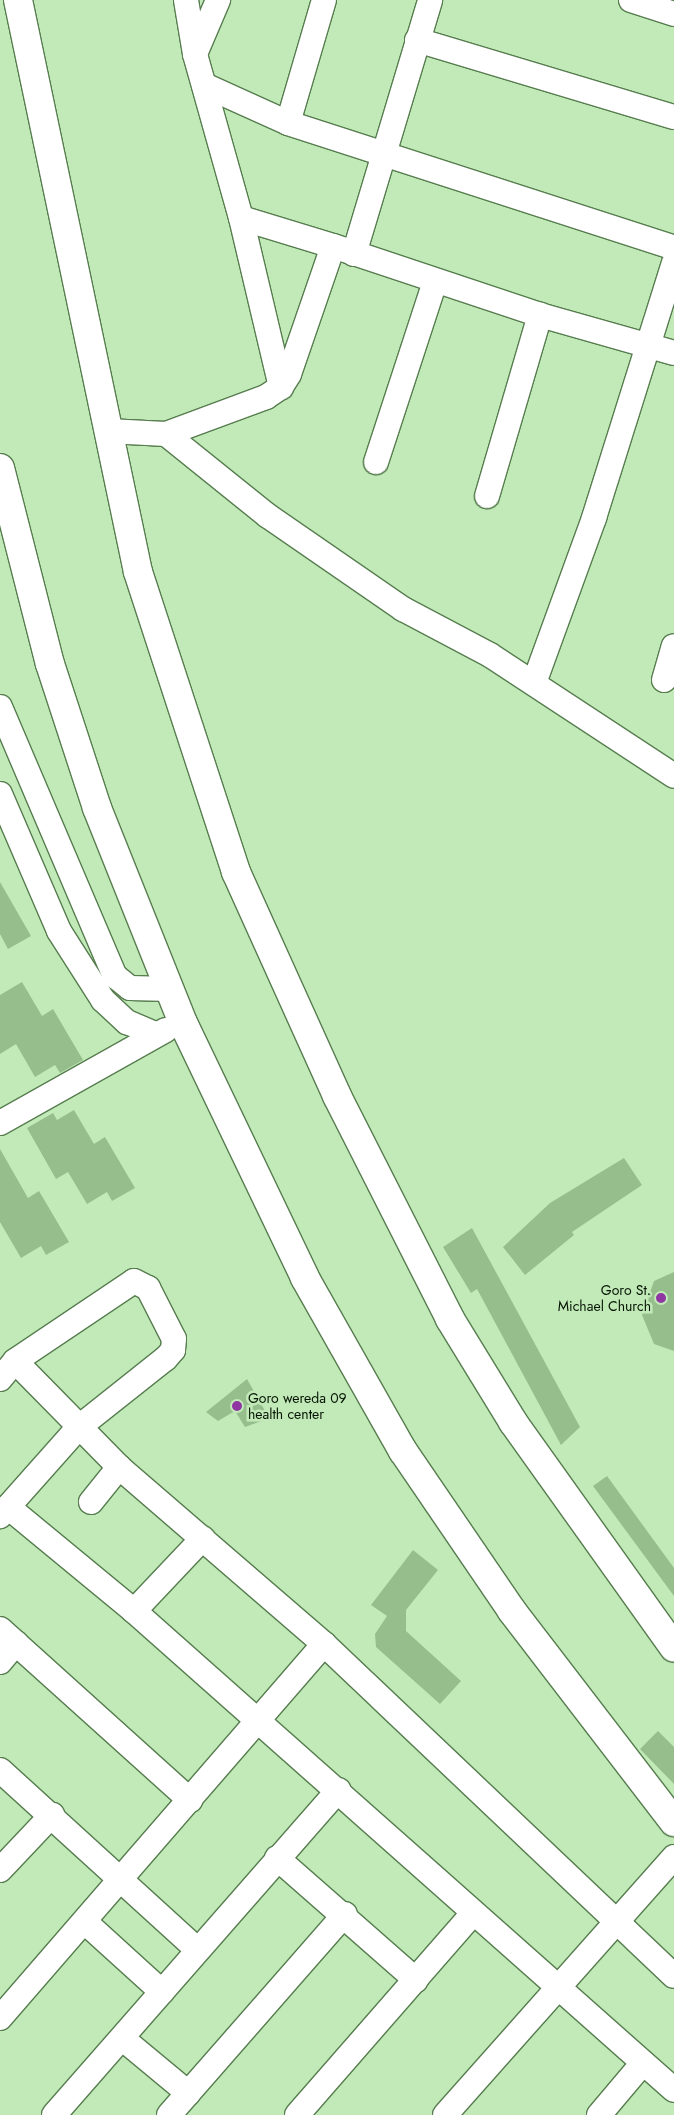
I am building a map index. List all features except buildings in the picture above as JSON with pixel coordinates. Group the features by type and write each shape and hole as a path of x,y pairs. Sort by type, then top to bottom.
{"highway":[{"path":"18,0 138,572 236,872 337,1096 450,1319 513,1422 674,1648"},
{"path":"0,468 50,664 97,808 184,1024 305,1278 403,1451 512,1611 674,1822"}],"street":[{"path":"186,0 195,54 241,218 280,386"},
{"path":"195,54 218,0"},
{"path":"288,123 324,0"},
{"path":"108,431 166,434 266,397 280,386 289,374 343,250 382,153 430,0"},
{"path":"631,0 674,14"},
{"path":"416,40 674,118"},
{"path":"204,85 288,123 674,248"},
{"path":"241,218 540,315 674,353"},
{"path":"534,683 594,518 674,262"},
{"path":"376,462 436,281"},
{"path":"487,496 540,315"},
{"path":"166,434 268,516 403,609 534,683 674,776"},
{"path":"664,680 674,646"},
{"path":"0,707 115,976 130,988 170,989"},
{"path":"0,794 59,931 103,1000 128,1022 156,1034"},
{"path":"0,1123 156,1034 184,1024"},
{"path":"674,1976 614,1923 324,1644 119,1467 78,1428 8,1370 127,1284 134,1281 148,1288 174,1339 173,1350 78,1428 4,1512 134,1611 339,1790 555,1988 674,2090"},
{"path":"91,1502 119,1467"},
{"path":"134,1611 203,1538"},
{"path":"0,1662 8,1636 190,1800"},
{"path":"0,2018 124,1878 324,1644"},
{"path":"0,1770 124,1878 198,1949"},
{"path":"54,2115 123,2039 277,1858 339,1790"},
{"path":"0,1870 52,1815"},
{"path":"445,2115 555,1988 674,1857"},
{"path":"277,1858 345,1914 416,1980"},
{"path":"169,2115 345,1914"},
{"path":"297,2115 473,1914"},
{"path":"85,1922 162,1992"},
{"path":"123,2039 188,2093"},
{"path":"599,2115 643,2063"}],"place":[{"name":"Goro St. Michael Church","path":"661,1298"},
{"name":"Goro wereda 09 health center","path":"237,1406"}]}
